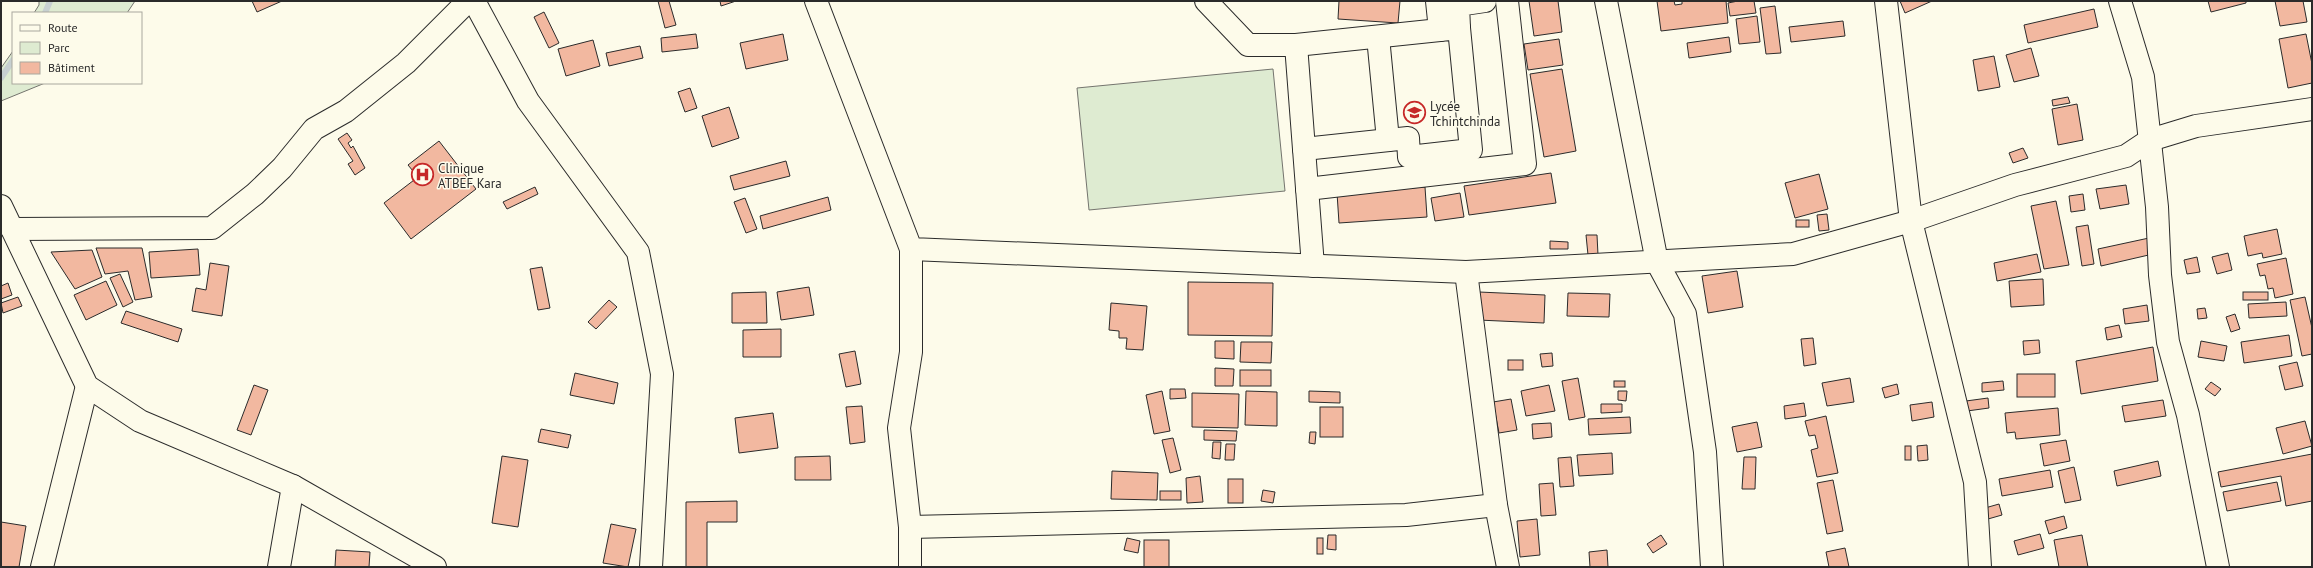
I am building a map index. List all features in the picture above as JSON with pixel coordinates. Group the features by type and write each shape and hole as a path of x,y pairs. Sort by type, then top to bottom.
{"street":[{"path":"12,229 212,228 255,194 282,168 314,129 346,111 406,63 468,1"},
{"path":"474,1 528,101 638,252 662,374 651,567"},
{"path":"816,1 911,249 911,352 899,428 910,527 910,567"},
{"path":"1206,1 1248,45 1296,45 1450,29"},
{"path":"1437,1 1450,29 1472,160"},
{"path":"1450,29 1458,5 1485,1"},
{"path":"1307,189 1411,167 1472,160 1525,164 1507,1"},
{"path":"1606,1 1657,262 1685,314 1705,452 1712,567"},
{"path":"1886,1 1911,222 1975,482 1980,567"},
{"path":"2120,1 2143,78 2157,207 2160,275 2168,342 2188,415 2218,567"},
{"path":"1378,37 1388,140"},
{"path":"1296,45 1313,266"},
{"path":"911,249 1466,272 1793,254 1911,222 2015,185 2126,156 2150,140 2196,126 2312,109"},
{"path":"1304,149 1408,138 1411,167"},
{"path":"1,206 88,386 140,421 292,486 435,567"},
{"path":"1466,272 1496,505 1508,567"},
{"path":"42,567 88,386"},
{"path":"279,567 292,486"},
{"path":"910,527 1406,515 1496,505"}],"green space":[{"path":"39,1 135,1 128,12 35,12 39,5"},
{"path":"12,52 12,84 43,84 1,101 1,68"},
{"path":"1273,69 1285,191 1089,210 1077,88"}],"building":[{"path":"252,1 282,1 257,12"},
{"path":"658,1 669,1 676,25 665,28"},
{"path":"720,1 736,1 721,6"},
{"path":"1339,1 1400,1 1398,23 1338,19"},
{"path":"1529,1 1558,1 1562,32 1534,36"},
{"path":"1657,1 1674,1 1675,5 1682,4 1682,1 1726,1 1728,23 1661,31"},
{"path":"1738,1 1754,1 1756,13 1730,16 1728,3"},
{"path":"1900,1 1932,1 1905,13"},
{"path":"2208,1 2246,1 2246,3 2211,12"},
{"path":"2275,1 2303,1 2307,22 2280,26"},
{"path":"1775,6 1781,53 1766,54 1760,8"},
{"path":"2094,9 2098,27 2028,43 2024,25"},
{"path":"544,12 559,43 549,48 534,17"},
{"path":"1757,16 1760,42 1739,44 1736,19"},
{"path":"1843,21 1845,36 1791,42 1789,27"},
{"path":"696,34 698,48 662,52 661,38"},
{"path":"783,34 788,60 746,69 740,43"},
{"path":"2306,34 2312,64 2312,83 2288,88 2279,39"},
{"path":"1729,37 1731,52 1689,58 1687,43"},
{"path":"1559,39 1563,65 1528,70 1524,44"},
{"path":"593,40 600,66 566,76 558,49"},
{"path":"640,46 643,58 609,66 606,53"},
{"path":"2031,48 2039,76 2014,82 2006,55"},
{"path":"1994,56 2000,87 1978,91 1973,60"},
{"path":"1562,69 1576,151 1544,157 1530,74"},
{"path":"690,88 697,108 685,112 678,92"},
{"path":"2068,97 2070,103 2053,106 2052,100"},
{"path":"2077,104 2083,140 2058,145 2052,109"},
{"path":"729,107 739,138 712,147 702,116"},
{"path":"347,133 352,140 348,143 351,148 353,146 365,168 355,175 348,164 353,161 338,139"},
{"path":"439,141 476,189 411,239 384,203 418,177 408,165"},
{"path":"2023,148 2028,158 2013,163 2009,153"},
{"path":"786,161 790,176 734,190 730,176"},
{"path":"1551,173 1556,203 1469,215 1464,186"},
{"path":"1819,174 1828,209 1795,218 1785,183"},
{"path":"2126,185 2129,204 2100,209 2096,189"},
{"path":"535,187 538,194 507,209 503,202"},
{"path":"1425,187 1427,217 1339,223 1337,193"},
{"path":"1460,193 1464,217 1435,221 1431,198"},
{"path":"2083,194 2085,210 2071,212 2069,196"},
{"path":"828,197 831,210 763,229 760,216"},
{"path":"745,198 757,229 746,233 734,202"},
{"path":"2056,201 2069,265 2044,269 2031,206"},
{"path":"1827,214 1829,230 1819,231 1817,215"},
{"path":"1796,220 1809,220 1809,227 1796,227"},
{"path":"2088,225 2094,264 2082,266 2076,227"},
{"path":"2277,229 2282,254 2263,258 2262,253 2248,256 2244,236"},
{"path":"1586,235 1597,235 1598,255 1588,255"},
{"path":"2149,238 2153,254 2101,266 2098,249"},
{"path":"1550,241 1568,242 1568,249 1550,249"},
{"path":"96,248 142,248 152,297 135,300 128,271 105,274"},
{"path":"198,249 200,275 151,278 149,252"},
{"path":"92,250 102,277 75,289 51,252"},
{"path":"2228,253 2232,270 2217,274 2212,257"},
{"path":"2037,254 2041,272 1997,281 1994,263"},
{"path":"2197,257 2200,272 2187,274 2184,260"},
{"path":"2286,258 2293,294 2275,298 2273,288 2268,289 2265,275 2260,276 2257,264"},
{"path":"210,263 229,266 222,316 192,311 196,288 206,290"},
{"path":"542,267 550,308 538,310 530,269"},
{"path":"1737,271 1743,307 1708,313 1702,276"},
{"path":"120,274 133,302 123,307 110,278"},
{"path":"2043,279 2044,305 2011,307 2009,281"},
{"path":"106,281 117,305 86,320 74,295"},
{"path":"1188,282 1273,283 1272,336 1188,335"},
{"path":"8,283 12,295 1,299 1,286"},
{"path":"809,287 814,315 781,320 777,292"},
{"path":"766,292 767,323 732,323 732,293"},
{"path":"1479,292 1545,295 1544,323 1478,320"},
{"path":"2243,292 2268,292 2268,300 2243,300"},
{"path":"1568,293 1610,294 1609,317 1567,316"},
{"path":"18,297 22,306 3,313 1,303"},
{"path":"2305,297 2312,328 2312,354 2302,356 2290,300"},
{"path":"609,300 617,307 596,329 588,322"},
{"path":"2286,302 2287,316 2249,318 2248,304"},
{"path":"1111,303 1147,306 1143,350 1126,349 1127,338 1119,338 1119,331 1109,330"},
{"path":"2147,305 2149,321 2125,324 2123,309"},
{"path":"2205,308 2207,318 2198,319 2197,309"},
{"path":"126,311 182,329 178,342 121,323"},
{"path":"2235,314 2240,329 2231,332 2226,317"},
{"path":"2119,325 2122,337 2107,340 2105,328"},
{"path":"781,329 781,357 743,357 743,330"},
{"path":"2289,335 2292,356 2244,363 2241,342"},
{"path":"1813,338 1816,364 1804,366 1801,339"},
{"path":"2039,340 2040,353 2024,355 2023,341"},
{"path":"1215,341 1234,341 1234,359 1215,358"},
{"path":"2201,341 2227,346 2224,361 2198,357"},
{"path":"1241,342 1272,342 1271,363 1240,362"},
{"path":"2153,347 2158,381 2081,394 2076,361"},
{"path":"855,351 861,384 846,387 839,354"},
{"path":"1552,353 1553,366 1542,367 1540,354"},
{"path":"1508,360 1523,360 1523,370 1508,370"},
{"path":"2297,362 2303,386 2285,390 2279,366"},
{"path":"1215,368 1234,369 1233,386 1215,386"},
{"path":"1240,370 1271,370 1271,386 1240,386"},
{"path":"575,373 618,383 614,404 570,395"},
{"path":"2017,374 2055,374 2055,397 2017,397"},
{"path":"1578,378 1585,417 1569,420 1562,381"},
{"path":"1850,378 1854,402 1827,406 1822,383"},
{"path":"1614,381 1625,381 1625,387 1614,387"},
{"path":"2003,381 2004,390 1982,392 1982,383"},
{"path":"2211,382 2221,389 2215,396 2205,389"},
{"path":"1897,384 1899,394 1885,398 1882,388"},
{"path":"254,385 268,390 251,435 237,430"},
{"path":"1549,385 1555,411 1526,416 1521,391"},
{"path":"1170,389 1185,389 1186,398 1170,399"},
{"path":"1162,391 1170,431 1154,434 1146,395"},
{"path":"1246,391 1277,392 1277,426 1245,425"},
{"path":"1309,391 1340,392 1340,403 1309,402"},
{"path":"1618,391 1627,391 1626,401 1618,400"},
{"path":"1192,393 1239,394 1238,428 1192,427"},
{"path":"1988,398 1989,408 1967,411 1966,401"},
{"path":"1511,399 1517,430 1499,433 1493,402"},
{"path":"2163,400 2166,416 2125,422 2122,406"},
{"path":"1932,402 1934,417 1912,421 1910,405"},
{"path":"1804,403 1806,416 1785,419 1784,406"},
{"path":"1601,404 1622,404 1622,412 1601,413"},
{"path":"862,406 865,442 850,444 846,407"},
{"path":"1320,407 1343,407 1343,437 1320,437"},
{"path":"2058,408 2060,435 2016,439 2015,432 2007,433 2005,413"},
{"path":"773,413 778,448 739,453 735,418"},
{"path":"1826,416 1838,473 1817,477 1811,450 1818,448 1815,435 1809,436 1805,421"},
{"path":"1630,417 1631,433 1589,435 1588,419"},
{"path":"2305,421 2312,446 2283,454 2276,428"},
{"path":"1757,422 1762,447 1737,452 1732,427"},
{"path":"1551,423 1552,437 1533,439 1532,424"},
{"path":"541,429 571,435 568,448 538,442"},
{"path":"1204,430 1237,431 1236,441 1204,440"},
{"path":"1310,432 1316,432 1315,444 1309,443"},
{"path":"1173,438 1181,470 1170,473 1162,440"},
{"path":"2066,440 2070,461 2044,466 2040,444"},
{"path":"1213,442 1221,442 1220,459 1212,458"},
{"path":"1226,444 1235,444 1234,460 1225,460"},
{"path":"1927,445 1928,460 1918,461 1917,446"},
{"path":"1905,446 1911,446 1911,460 1905,460"},
{"path":"1612,453 1613,474 1579,476 1577,455"},
{"path":"2312,454 2312,501 2286,506 2281,476 2221,487 2218,472"},
{"path":"502,456 528,460 518,527 492,523"},
{"path":"830,456 831,480 795,480 795,457"},
{"path":"1571,457 1574,486 1560,487 1558,458"},
{"path":"1744,457 1756,457 1755,489 1742,489"},
{"path":"2158,461 2161,476 2117,486 2114,471"},
{"path":"2074,467 2081,500 2065,503 2058,471"},
{"path":"2050,470 2053,487 2002,496 1999,479"},
{"path":"1112,471 1158,473 1157,500 1111,499"},
{"path":"1200,476 1203,502 1187,503 1186,478"},
{"path":"1228,479 1243,479 1243,503 1228,503"},
{"path":"1833,480 1843,531 1827,534 1817,483"},
{"path":"2277,482 2281,501 2227,511 2223,492"},
{"path":"1553,483 1556,515 1541,516 1539,484"},
{"path":"1263,490 1275,492 1273,503 1261,501"},
{"path":"1160,491 1181,491 1181,500 1160,500"},
{"path":"737,501 737,522 707,522 707,567 686,567 686,502"},
{"path":"1999,504 2002,515 1988,519 1985,508"},
{"path":"2064,516 2067,528 2049,534 2045,521"},
{"path":"1537,519 1540,555 1520,557 1517,521"},
{"path":"1,522 26,526 19,567 1,567"},
{"path":"611,524 636,529 628,567 603,563"},
{"path":"2040,534 2044,548 2018,555 2014,541"},
{"path":"1328,535 1336,535 1336,550 1327,549"},
{"path":"1661,535 1667,544 1653,553 1647,544"},
{"path":"2082,535 2088,567 2059,567 2054,540"},
{"path":"1127,538 1140,541 1138,553 1124,550"},
{"path":"1317,538 1323,538 1323,554 1317,554"},
{"path":"1144,540 1169,540 1169,567 1144,567"},
{"path":"1845,548 1849,567 1829,567 1826,552"},
{"path":"336,550 370,552 369,567 335,567"},
{"path":"1607,550 1608,567 1590,567 1589,552"}],"waterway":[{"path":"45,12 50,1"},
{"path":"1,78 12,62"}],"place":[{"name":"Lycée Tchintchinda","path":"1415,113"},
{"name":"Clinique ATBEF Kara","path":"422,175"}]}
